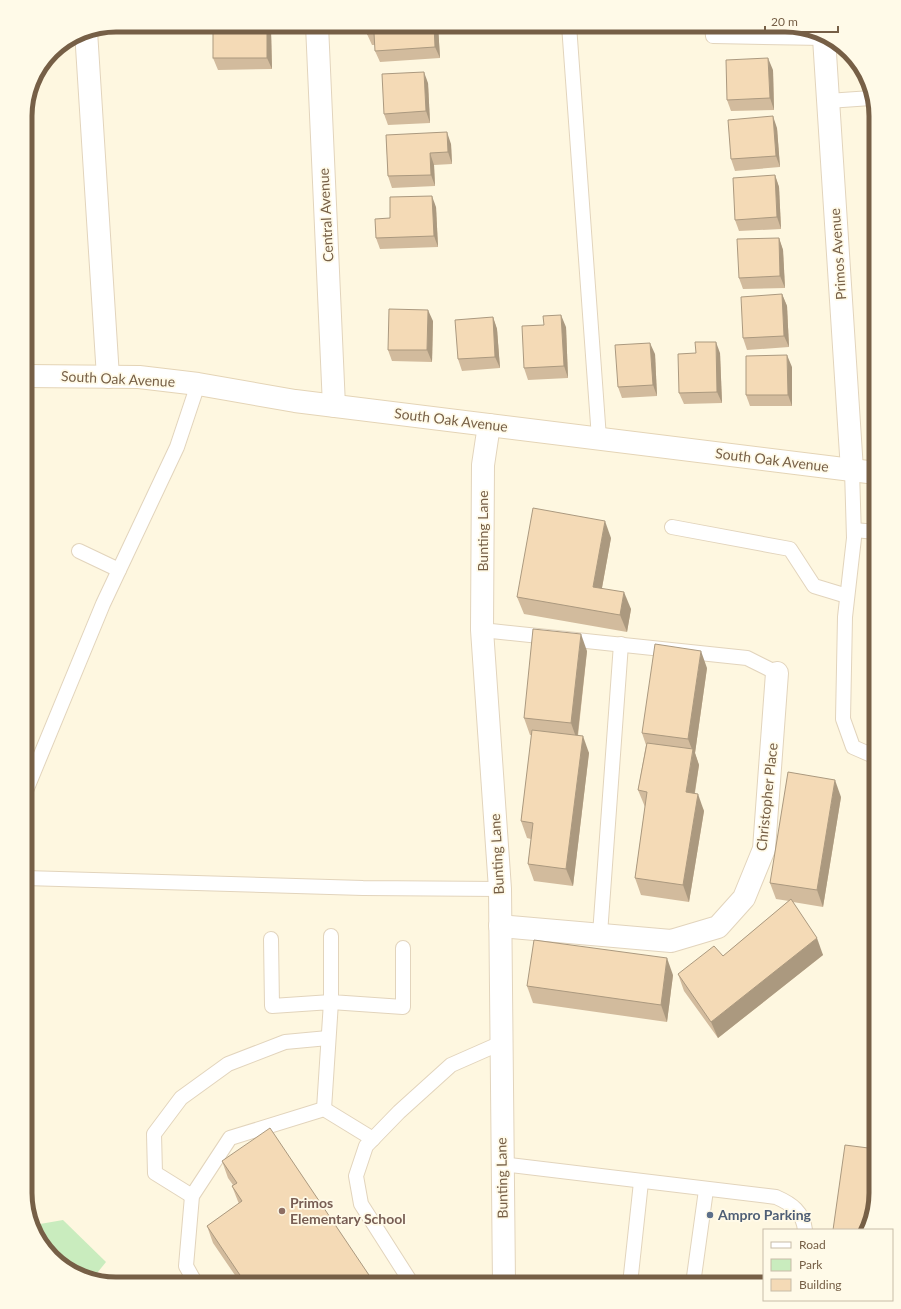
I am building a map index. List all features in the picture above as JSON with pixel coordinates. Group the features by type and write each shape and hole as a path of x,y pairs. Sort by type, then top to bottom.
{"street":[{"name":"Central Avenue","path":"317,32 334,406"},
{"path":"86,37 108,377"},
{"name":"Primos Avenue","path":"824,42 852,470"},
{"name":"South Oak Avenue","path":"32,376 139,377 198,384 295,401 869,472"},
{"name":"Bunting Lane","path":"489,425 483,465 482,630 500,888 504,1277"},
{"name":"Christopher Place","path":"500,926 671,941 718,927 744,898 764,849 777,673"}],"lane":[{"path":"570,32 599,438"},
{"path":"713,32 713,36 816,38"},
{"path":"828,101 867,98"},
{"path":"32,776 58,711 119,570 177,447 198,384"},
{"path":"852,470 854,530 845,617 843,719 853,746 869,754"},
{"path":"672,527 790,549 814,586 847,596"},
{"path":"854,530 869,531"},
{"path":"80,552 119,570"},
{"path":"482,630 747,658 777,673"},
{"path":"600,934 621,644"},
{"path":"32,878 363,888 500,888"},
{"path":"324,1109 331,1002 331,936"},
{"path":"271,939 272,1006 331,1002 403,1007 403,948"},
{"path":"192,1196 155,1173 154,1134 181,1098 228,1064 285,1042 328,1038"},
{"path":"408,1277 361,1204 356,1176 366,1146 398,1112 451,1065 501,1043"},
{"path":"192,1277 186,1266 192,1196 230,1138 324,1109 373,1139"},
{"path":"502,1164 706,1190 776,1197 797,1209 804,1220 805,1229"},
{"path":"631,1277 641,1182"},
{"path":"694,1277 706,1190"}],"green space":[{"path":"63,1220 106,1262 96,1274 89,1273 69,1263 49,1244 38,1226 40,1224"}],"building":[{"path":"213,32 267,32 267,58 213,58"},
{"path":"367,32 434,32 435,47 375,51 374,33 367,34"},
{"path":"768,58 770,98 727,100 726,60"},
{"path":"424,72 426,111 384,114 382,74"},
{"path":"773,116 776,156 731,159 728,120"},
{"path":"447,132 448,152 430,153 431,175 388,176 386,135"},
{"path":"775,175 777,217 735,220 733,178"},
{"path":"432,196 434,236 376,238 375,219 390,218 390,197"},
{"path":"779,238 780,276 739,278 737,239"},
{"path":"782,294 784,336 743,338 741,297"},
{"path":"389,309 428,310 427,350 388,350"},
{"path":"561,315 564,366 524,368 522,326 544,325 543,316"},
{"path":"493,317 495,357 458,359 455,320"},
{"path":"695,342 716,342 717,392 679,393 678,354 696,353"},
{"path":"650,343 653,385 618,387 615,345"},
{"path":"787,355 788,395 746,395 746,356"},
{"path":"533,508 605,521 593,587 624,592 620,615 517,597"},
{"path":"533,629 581,634 571,723 524,718"},
{"path":"655,644 701,651 688,739 642,733"},
{"path":"532,730 583,736 566,869 528,864 533,823 521,821"},
{"path":"647,743 693,749 686,792 698,794 683,885 635,878 647,792 638,790"},
{"path":"788,772 835,780 817,890 770,883"},
{"path":"791,899 817,938 711,1022 678,974 714,946 723,956"},
{"path":"534,940 667,958 661,1005 527,986"},
{"name":"Primos Elementary School","path":"270,1128 370,1277 241,1277 207,1226 242,1201 232,1186 237,1183 222,1161"},
{"path":"845,1145 869,1148 869,1193 863,1225 861,1229 833,1229"}],"place":[{"name":"Primos Elementary School","path":"282,1211"},
{"name":"Ampro Parking","path":"710,1215"}]}
